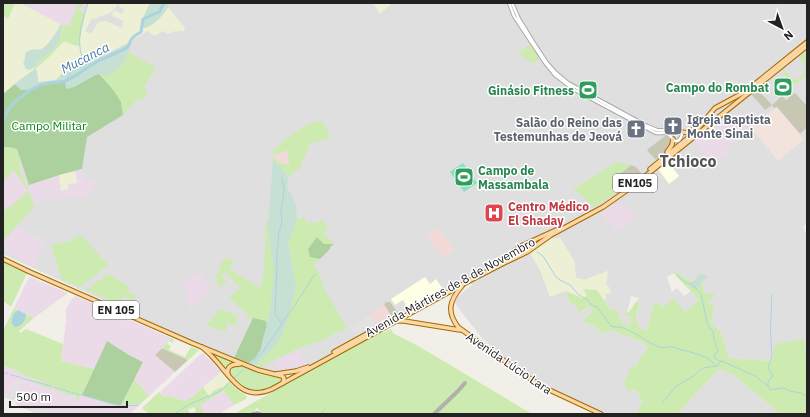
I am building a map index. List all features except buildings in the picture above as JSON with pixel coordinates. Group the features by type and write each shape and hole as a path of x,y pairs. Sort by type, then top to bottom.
{"main road":[{"name":"Avenida Mártires de 8 de Novembro","path":"276,374 293,372 306,368 501,261 521,246 549,234 598,208 620,193 698,129 711,112 720,105 750,88 807,42"},
{"name":"Avenida Mártires de 8 de Novembro","path":"282,384 504,262 532,249 551,235 616,199 807,46"},
{"path":"720,105 718,108 719,110 725,112"},
{"path":"711,112 717,112 719,115 718,117"},
{"path":"678,131 685,133 691,132 707,118"},
{"path":"660,160 672,147 672,138"},
{"path":"529,242 526,247 532,249"},
{"path":"516,249 523,249 523,252 520,255"},
{"name":"EN 105","path":"3,258 30,272 243,364"},
{"name":"Avenida Lúcio Lara","path":"464,284 454,296 451,304 452,318 455,324 517,370 543,387 601,414"},
{"name":"Avenida Lúcio Lara","path":"386,326 404,321 462,330"},
{"name":"EN 105","path":"202,347 217,361 232,381"},
{"path":"232,381 228,373 229,368 235,364 243,364"},
{"name":"EN105","path":"243,364 263,372 276,374"},
{"path":"276,374 284,378 282,384"},
{"name":"EN105","path":"232,381 241,389 256,393 282,384"}],"street":[{"path":"510,3 544,57 561,78 647,126 657,130 678,131 682,135 680,139 676,141 666,133 656,133 573,89 556,77 514,16 510,3"},
{"path":"672,138 672,133 678,131"}],"shaded area":[{"path":"3,3 807,3 807,226 804,225 803,227 807,236 807,368 803,339 772,361 729,358 721,332 711,323 714,307 708,301 714,292 705,295 702,282 688,280 676,272 667,277 672,292 677,288 684,296 691,291 699,300 685,312 663,307 652,309 647,331 640,328 636,319 639,298 631,296 627,313 624,315 632,318 629,326 621,322 619,314 614,308 611,310 604,300 606,299 605,294 608,271 584,280 576,278 574,260 530,253 540,270 550,296 565,291 571,305 575,303 581,313 589,306 593,310 582,321 592,325 604,334 610,330 640,341 648,347 635,366 636,389 642,401 636,414 605,414 557,393 501,355 482,338 456,305 455,302 458,297 472,285 468,279 303,369 282,374 270,372 192,341 3,254"},
{"path":"15,3 20,3 60,24 59,28 45,48 28,51 23,62 24,65 34,67 35,69 3,94 3,16 8,18"},
{"path":"20,3 77,3 68,24 64,26"},
{"path":"88,3 118,3 110,13 91,19 85,32 92,33 99,22 106,21 121,28 124,21 112,16 114,10 122,14 124,9 118,6 121,3 150,3 143,18 142,27 146,28 159,19 168,7 185,28 184,31 174,31 169,34 163,31 154,36 148,31 109,53 98,57 90,56 79,59 72,63 56,80 38,82 36,68 64,41 79,46 82,22"},
{"path":"150,3 167,3 169,6 154,23 150,26 142,28 143,18"},
{"path":"373,3 392,3 380,14"},
{"path":"60,24 61,34 59,42 55,48 43,57 32,69 26,69 24,63 25,53 30,50 41,49 46,46 54,36"},
{"path":"131,41 125,61 119,68 107,76 99,74 95,75 74,87 66,89 65,81 40,84 34,89 21,90 15,84 36,68 38,82 56,80 72,63 79,59 90,56 98,57"},
{"path":"757,89 772,105 765,110 751,94"},
{"path":"795,93 807,106 807,127 800,134 778,108 774,108 772,105 782,96 786,100"},
{"path":"777,107 800,134 803,140 778,161 750,127"},
{"path":"740,113 752,122 745,128 734,143 727,143 728,155 723,156 713,163 693,140 724,114 728,121"},
{"path":"666,135 671,140 670,147 656,160 647,150"},
{"path":"288,150 289,165 278,162 273,156"},
{"path":"273,160 286,173 288,180 287,187 296,205 296,223 288,243 296,287 282,336 271,350 254,367 248,364 256,357 261,349 270,313 274,270 268,226"},
{"path":"667,161 679,176 669,184 658,169"},
{"path":"631,165 636,167 641,173 623,187 615,178"},
{"path":"14,169 28,192 3,212 3,182"},
{"path":"82,169 83,177 88,181 97,183 88,196 35,201 29,185"},
{"path":"75,171 77,183 69,184 68,189 61,191 59,175"},
{"path":"618,202 621,205 624,203 636,217 616,232 612,222 609,223 600,213"},
{"path":"18,225 28,232 28,234 44,241 35,266 3,250 3,241"},
{"path":"438,228 454,249 444,258 426,237"},
{"path":"560,238 574,260 576,278 584,280 608,271 606,284 611,293 605,294 606,299 604,300 597,290 583,289 587,296 582,298 565,291 550,297 540,270 530,253 551,239"},
{"path":"199,272 212,289 190,310 183,282"},
{"path":"700,273 708,277 702,282 701,286 695,289 692,288 690,286"},
{"path":"30,277 68,293 34,318 14,308"},
{"path":"425,277 430,284 436,279 443,289 408,308 403,300 395,305 391,299"},
{"path":"76,296 127,318 129,321 130,320 171,338 155,355 175,372 149,396 134,379 143,362 107,341 94,369 61,361 66,309 72,299"},
{"path":"390,302 399,314 391,319 390,318 392,317 384,304"},
{"path":"384,304 392,317 357,337 351,328"},
{"path":"370,314 376,326 357,337 351,328"},
{"path":"162,348 188,360 175,372 155,355"},
{"path":"299,350 307,364 297,369 280,372 276,361"},
{"path":"202,353 213,362 221,372 185,401 169,396 164,397 160,392"},
{"path":"3,365 31,378 107,402 125,405 140,404 130,414 37,414 15,404 16,401 3,397"},
{"path":"719,369 734,375 780,414 677,414"},
{"path":"222,372 229,381 222,388 217,389 212,394 208,395 203,387"},
{"path":"17,379 22,381 13,400 3,396 3,393 9,396"},
{"path":"225,391 234,405 219,414 205,414 199,405"},
{"path":"28,403 51,414 39,414 25,407"}],"green space":[{"path":"3,3 15,3 8,19 3,16"},
{"path":"79,3 83,3 80,11 85,15 79,46 64,41 35,69 34,67 60,39 62,29 60,24 64,26 68,24 69,27"},
{"path":"531,44 540,58 533,64 518,53"},
{"path":"803,51 807,56 807,75 792,85 781,69 790,75 792,80 796,80 805,71 805,66 799,57"},
{"path":"128,52 156,68 144,86 148,95 140,101 137,99 123,115 121,102 100,76 105,76 118,69"},
{"name":"Campo Militar","path":"99,74 114,91 121,102 123,115 87,137 82,169 29,185 17,149 3,147 3,94 15,84 21,90 34,89 40,84 65,81 66,84 74,87"},
{"name":"Campo do Rombat","path":"783,77 792,88 783,96 774,85"},
{"path":"321,121 328,131 330,139 310,143 300,166 301,168 292,173 288,180 286,173 273,160 273,156 273,150 300,129 311,123","holes":["288,150 289,165 278,162 273,156"]},
{"path":"3,147 17,149 21,162 18,164 34,207 3,241 3,212 28,192 14,170 3,182"},
{"path":"617,162 631,165 615,178 623,187 609,198 594,207 573,189"},
{"name":"Campo de Massambala","path":"463,163 477,183 464,192 450,172"},
{"path":"304,217 307,223 312,221 313,224 322,220 328,227 323,233 334,244 324,244 317,237 308,249 310,257 320,259 314,265 323,286 347,329 297,349 259,369 254,367 271,350 282,336 289,314 296,287 288,243 297,219"},
{"path":"269,220 269,235 274,270 270,313 267,326 266,321 253,318 251,319 246,316 248,314 229,298 240,288 226,272 221,276 227,282 221,287 215,280 221,263 226,258 234,261 229,269 260,288 264,272 266,222"},
{"path":"81,235 108,265 80,287 62,280 51,245 69,241"},
{"path":"317,237 324,244 334,244 320,259 310,257 308,249"},
{"path":"3,261 27,273 11,307 3,301"},
{"path":"676,272 688,280 694,281 700,273 708,277 702,282 705,294 714,292 715,294 708,301 714,307 711,323 721,332 729,358 772,361 775,344 804,339 807,368 807,414 780,414 734,375 719,369 677,414 636,414 642,401 636,389 628,391 624,384 630,368 635,366 648,347 640,341 610,330 604,334 592,325 582,321 593,310 589,306 580,313 575,304 571,305 565,291 582,298 587,296 583,289 597,290 611,310 614,308 619,314 621,322 629,326 632,318 624,315 625,312 628,313 639,298 636,319 640,328 647,331 655,302 663,307 674,299 685,312 699,300 677,277 674,273"},
{"path":"108,274 130,287 128,292 135,296 133,301 124,296 120,305 86,290"},
{"path":"14,308 18,310 12,317 12,324 26,316 26,314 34,318 19,331 20,333 26,329 63,344 61,361 94,369 82,395 31,378 3,365 3,331"},
{"path":"220,309 238,316 235,326 227,322 225,325 227,327 225,332 206,325"},
{"path":"253,318 266,321 267,326 261,349 256,357 248,364 234,358"},
{"path":"391,329 393,333 420,347 532,414 263,414 257,408 251,414 238,414 237,412 380,331 382,333"},
{"path":"171,338 174,340 173,343 169,341 167,344 171,346 169,350 185,357 191,347 199,350 188,360 162,348"},
{"path":"107,341 143,362 121,405 112,404 82,395"},
{"path":"208,351 233,362 229,365 226,371 217,359"},
{"path":"239,365 265,375 280,377 283,380 272,387 263,390 247,390 235,381 229,373 231,367"},
{"path":"21,378 80,395 78,402 75,400 77,396 67,395 52,388 51,389"},
{"path":"134,379 149,396 140,404 121,405"},
{"path":"229,381 235,388 247,396 246,399 234,405 224,391 200,405 205,414 194,414 192,412 194,413 196,410 194,407 188,410 190,413 189,414 149,414 142,408 159,392 164,397 169,396 185,401 203,387 208,395 212,394 212,392 221,387 223,388"}],"water":[{"path":"18,310 26,314 26,316 22,324 15,327 12,324 12,318"}],"waterway":[{"path":"65,81 82,59 80,36 88,3"},
{"name":"Mucanca","path":"3,119 20,97 38,86 65,81 100,60 128,47 132,39 141,32 143,19 159,12 164,3"},
{"path":"249,365 262,353 282,324 275,314 277,253 279,232 282,223 281,210 284,188 282,178"},
{"path":"537,252 543,256 556,277 570,285 579,295 588,300 591,305 597,307 611,326 621,327 628,330 661,348 674,347 701,355 709,359 716,366 721,361 724,362 755,376 768,386"},
{"path":"22,266 60,283"},
{"path":"282,323 315,274"},
{"path":"677,275 686,283 692,284 701,294 707,322 710,329 713,331 714,340 718,350 717,353 714,354 717,360 721,361"},
{"path":"64,285 82,293"},
{"path":"85,294 118,308"},
{"path":"772,295 772,354 768,369 773,375 768,381 768,386 770,390 783,388 801,393 807,397"},
{"path":"662,403 676,386 692,377 703,368 716,366"},
{"path":"233,379 243,370"},
{"path":"3,372 8,374"},
{"path":"11,375 20,377"},
{"path":"21,378 52,386"},
{"path":"174,414 192,403 219,392 228,384"},
{"path":"54,387 80,395"},
{"path":"81,395 121,406 139,405"},
{"path":"321,414 325,409"}],"taxiway":[{"path":"434,414 465,383"},
{"path":"253,414 260,414"}],"place":[{"name":"Campo do Rombat","path":"783,87"},
{"name":"Ginásio Fitness","path":"588,90"},
{"name":"Igreja Baptista Monte Sinai","path":"673,126"},
{"name":"Salão do Reino das Testemunhas de Jeová","path":"636,129"},
{"name":"Campo de Massambala","path":"464,177"},
{"name":"Centro Médico El Shaday","path":"494,213"}],"district":[{"name":"Tchioco","path":"688,161"}]}
